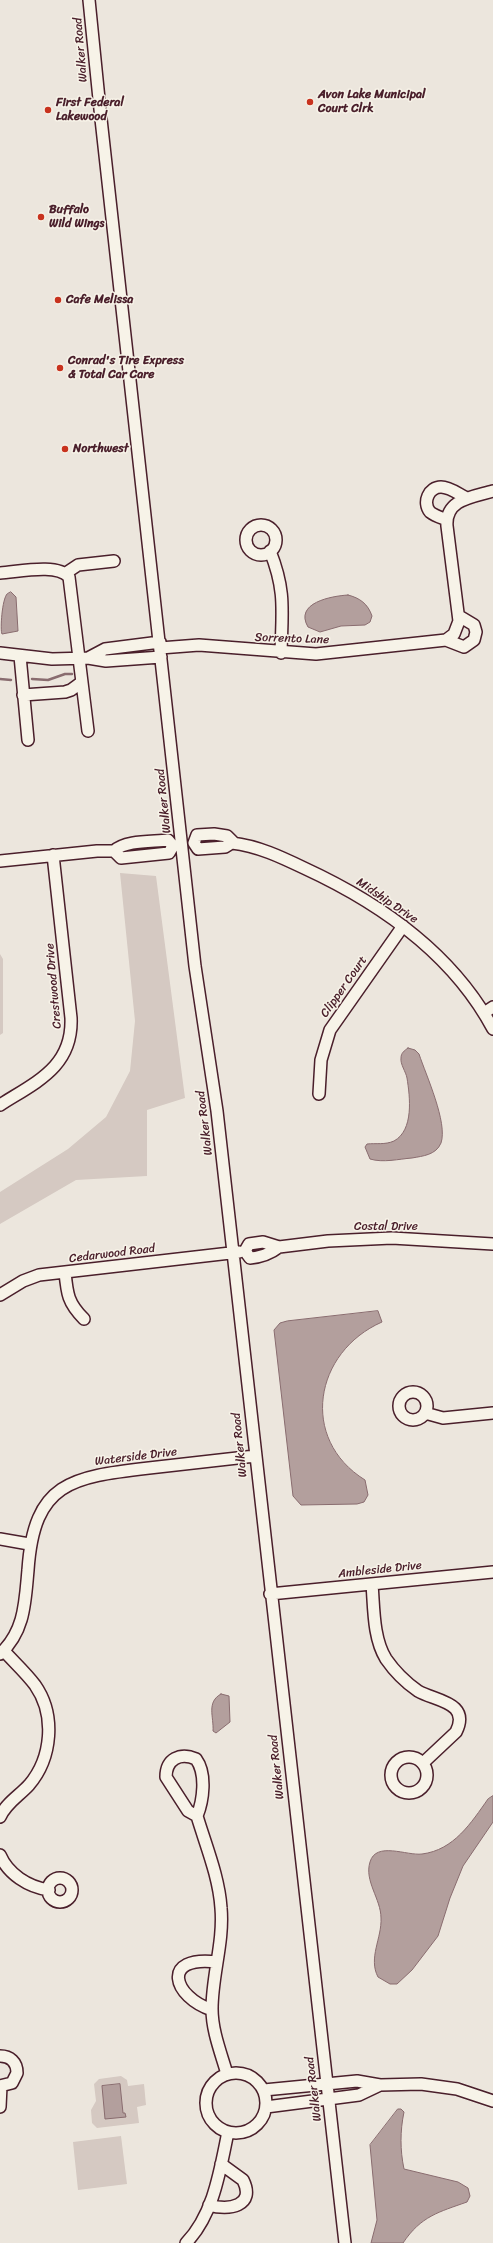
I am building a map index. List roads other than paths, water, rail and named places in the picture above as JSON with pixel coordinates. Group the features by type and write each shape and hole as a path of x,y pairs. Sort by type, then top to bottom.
{"street":[{"name":"Walker Road","path":"89,0 160,649 177,845 214,1089 254,1456 344,2243"},
{"path":"447,520 434,515 429,510 427,500 430,492 434,489 443,487 467,498"},
{"path":"446,640 457,629 459,616 447,520 449,512 455,505 467,498 493,491"},
{"path":"270,551 279,575 283,599 281,653"},
{"path":"66,573 78,565 114,561"},
{"path":"0,573 56,569 66,573 70,582 84,659 82,682 88,731"},
{"name":"Sorrento Lane","path":"160,649 199,645 281,653 316,654 339,653 446,640 464,647 471,644 475,638 476,632 474,626 459,616"},
{"path":"84,659 106,649 160,649"},
{"path":"0,653 20,656 106,661 160,649"},
{"path":"20,656 28,740"},
{"path":"24,695 65,692 71,690 82,682"},
{"name":"Midship Drive","path":"53,855 96,850 114,852 121,858 169,853 177,845 194,843 198,849 225,847 232,842 257,848 309,870 352,893 403,926 445,963 488,1010 493,1029"},
{"path":"0,861 53,855"},
{"name":"Crestwood Drive","path":"0,1105 54,1068 61,1060 70,1041 72,1018 53,855"},
{"name":"Clipper Court","path":"319,1094 321,1060 330,1030 403,926"},
{"name":"Costal Drive","path":"232,1253 245,1251 249,1244 259,1242 279,1247 328,1241 392,1238 493,1244"},
{"name":"Cedarwood Road","path":"0,1295 29,1278 65,1272 232,1253"},
{"path":"65,1272 68,1297 74,1308 84,1319"},
{"path":"425,1413 443,1418 493,1413"},
{"name":"Waterside Drive","path":"2,1653 16,1635 23,1615 29,1544 36,1522 42,1509 57,1494 74,1481 101,1474 254,1456"},
{"path":"0,1539 29,1544"},
{"name":"Ambleside Drive","path":"270,1594 493,1573"},
{"path":"372,1584 377,1630 386,1658 407,1683 420,1692 451,1704 456,1710 459,1718 459,1727 456,1732 424,1763"},
{"path":"1,1814 29,1785 39,1770 46,1754 49,1737 48,1719 44,1702 36,1686 2,1653"},
{"path":"197,1816 188,1811 166,1777 169,1764 174,1758 182,1756 196,1760 201,1766 203,1773 201,1807 197,1816 219,1894 222,1924 212,2010 227,2074"},
{"path":"0,1855 8,1867 18,1877 34,1888 49,1890"},
{"path":"212,2010 204,2008 184,1993 181,1988 179,1977 184,1966 190,1961 217,1962"},
{"path":"0,2056 8,2057 14,2062 17,2073 12,2083 0,2086 0,2107"},
{"path":"238,2073 248,2075 257,2081 264,2090 266,2107 262,2119 253,2128 241,2132 228,2132 218,2127 211,2119 206,2103 208,2092 214,2083 227,2074 238,2073"},
{"path":"264,2090 357,2081 380,2085 404,2083 439,2086 474,2094 493,2101"},
{"path":"266,2107 359,2095 380,2085"},
{"path":"186,2243 197,2229 209,2206 228,2132"},
{"path":"209,2206 232,2208 242,2202 247,2191 243,2180 221,2164"}],"waterway":[{"path":"32,679 48,680 65,674 72,674"},
{"path":"0,679 11,680"}],"place":[{"name":"Avon Lake Municipal Court Clrk","path":"310,102"},
{"name":"First Federal Lakewood","path":"48,110"},
{"name":"Buffalo Wild Wings","path":"41,217"},
{"name":"Cafe Melissa","path":"58,300"},
{"name":"Conrad's Tire Express & Total Car Care","path":"60,368"},
{"name":"Northwest","path":"65,449"}]}
